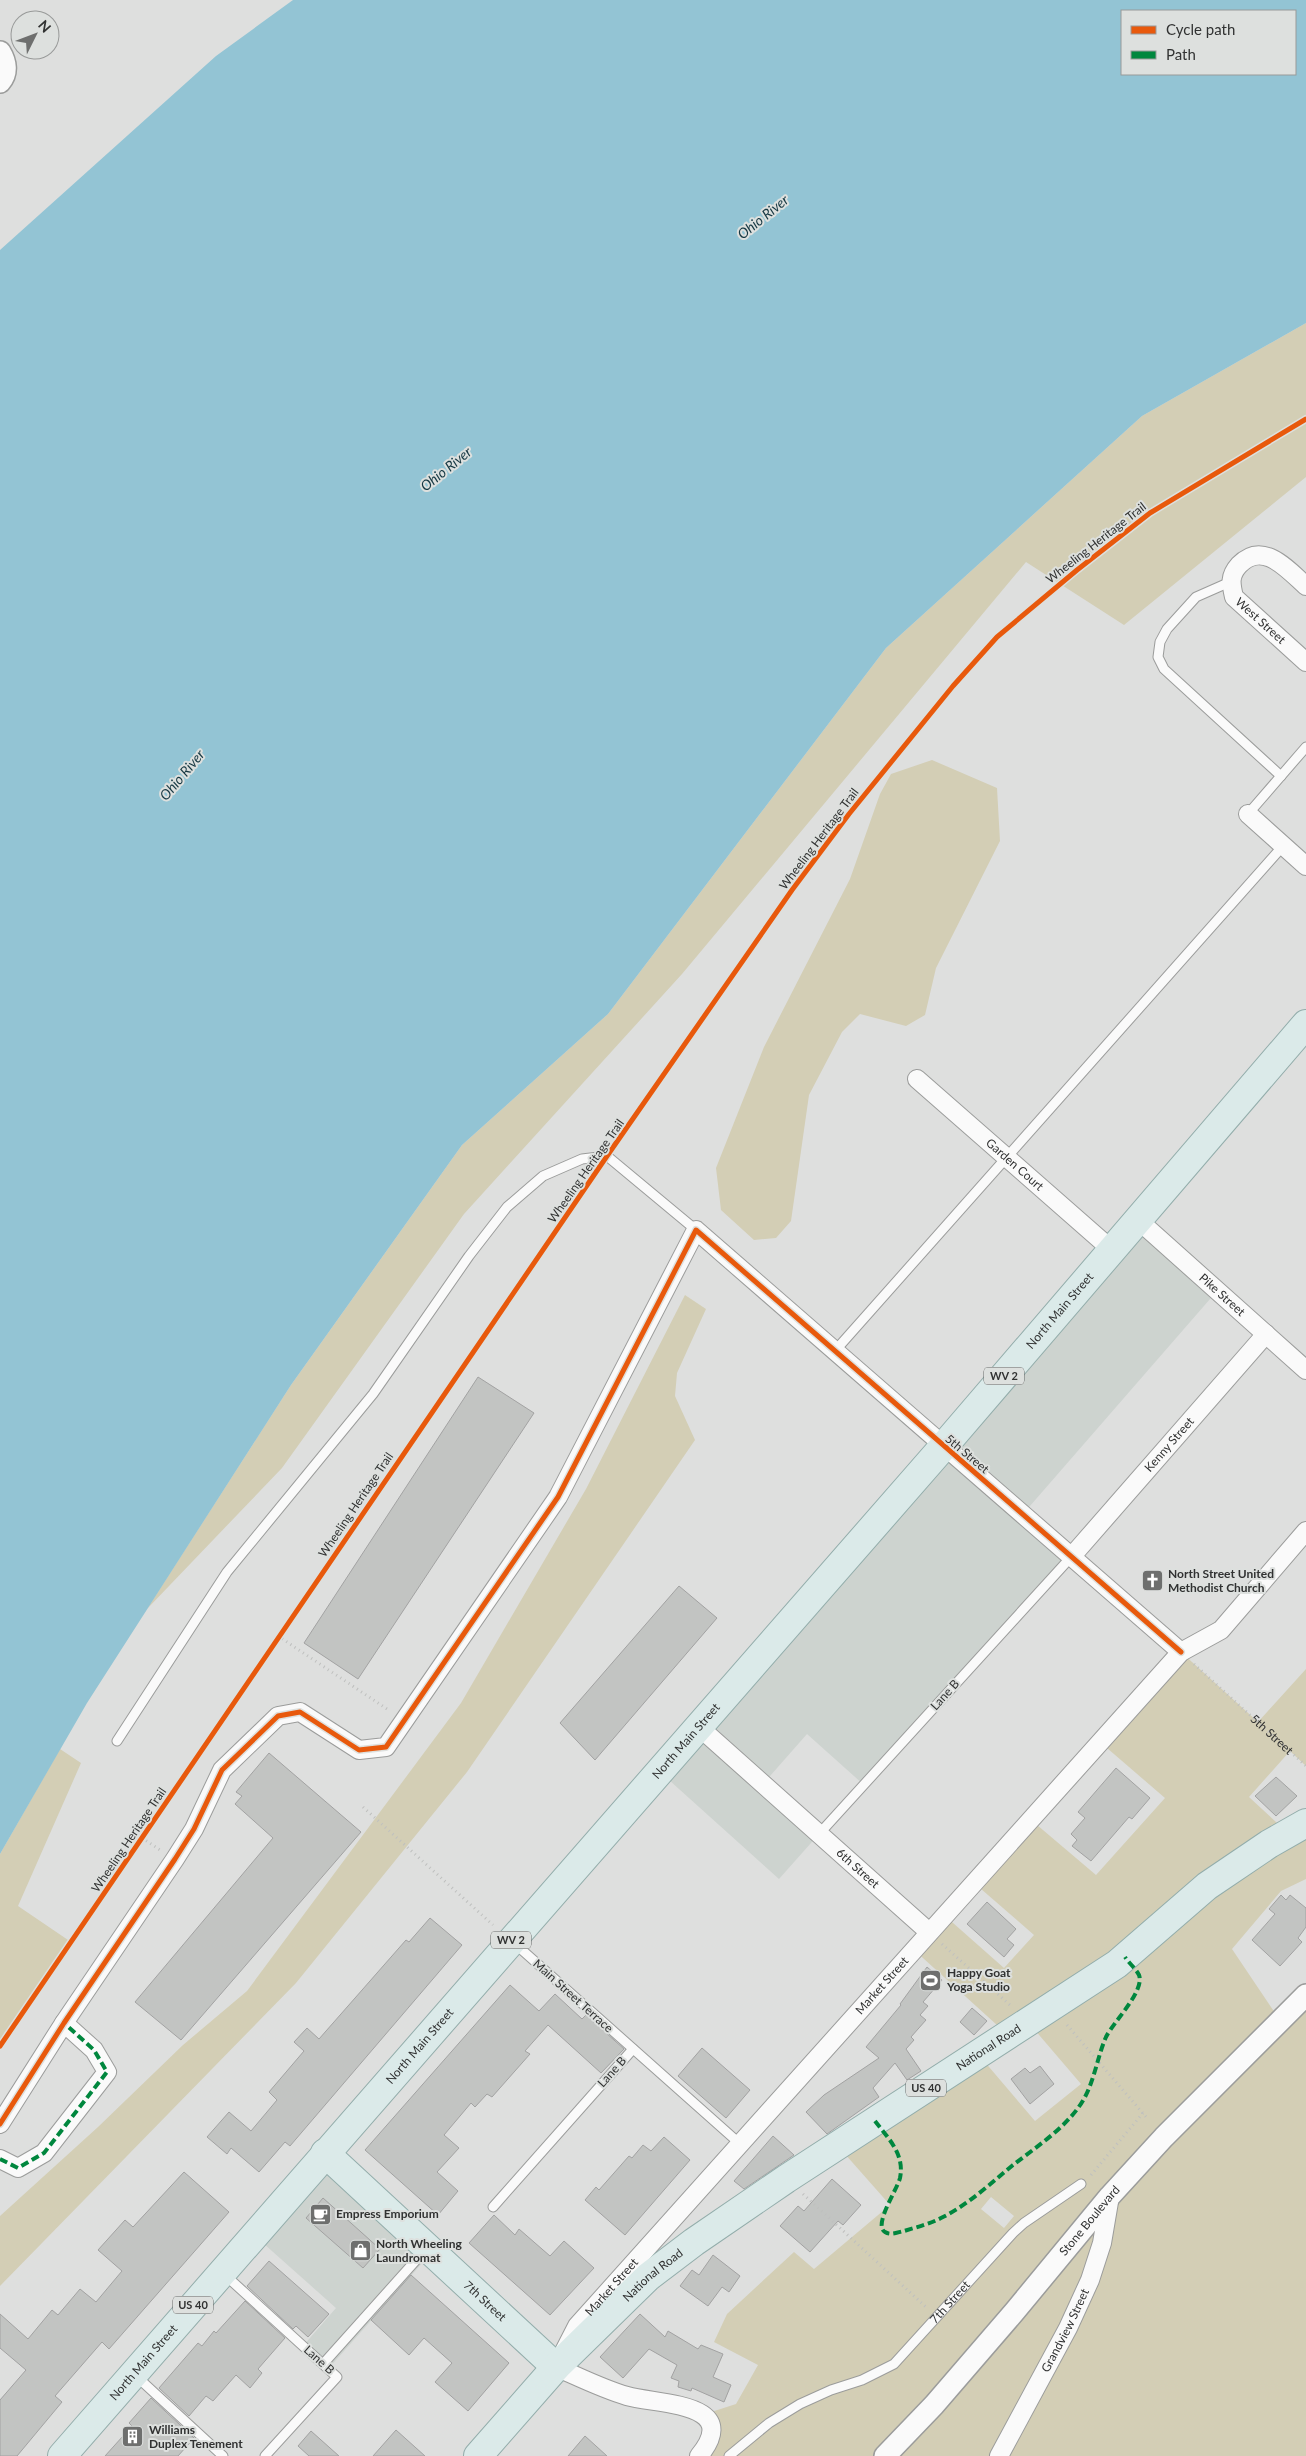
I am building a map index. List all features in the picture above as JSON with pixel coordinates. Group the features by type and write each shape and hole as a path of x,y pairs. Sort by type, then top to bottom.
{"main road":[{"name":"North Main Street","path":"62,2456 324,2153 943,1447 1306,1024"},
{"name":"National Road","path":"556,2367 648,2277 694,2242 786,2179 1117,1964 1206,1886 1269,1844 1306,1823"},
{"name":"7th Street","path":"324,2153 556,2367"},
{"name":"Market Street","path":"478,2456 556,2367"}],"street":[{"name":"West Street","path":"1306,586 1278,561 1260,554 1246,558 1234,571 1230,582 1234,597 1306,662"},
{"path":"1248,814 1306,866"},
{"name":"Garden Court","path":"917,1079 1112,1250"},
{"name":"Pike Street","path":"1137,1219 1306,1370"},
{"path":"0,2124 64,2023 176,1859 194,1829 222,1770 278,1716 300,1712 359,1750 386,1747 558,1497 696,1230"},
{"name":"5th Street","path":"696,1230 943,1447 1072,1556 1181,1652"},
{"name":"Kenny Street","path":"1072,1556 1266,1334"},
{"name":"Market Street","path":"556,2367 577,2326 928,1932 1181,1652 1221,1630 1306,1531"},
{"name":"6th Street","path":"698,1726 928,1932"},
{"name":"Stone Boulevard","path":"885,2456 934,2405 1110,2196 1164,2137 1306,1995"},
{"path":"0,2159 18,2168 44,2153 107,2072 94,2050 64,2023"},
{"name":"Grandview Street","path":"999,2456 1068,2328 1090,2280 1102,2243 1110,2196"},
{"path":"556,2367 627,2396 684,2406 702,2415 707,2419 712,2429 712,2437 699,2456"}],"lane":[{"path":"1230,582 1196,597 1167,629 1160,642 1158,657 1164,669 1281,776"},
{"path":"1248,814 1306,746"},
{"path":"834,1352 1283,846"},
{"path":"117,1741 227,1572 373,1394 469,1256 507,1207 543,1176 582,1159 607,1156 696,1230"},
{"name":"Lane B","path":"819,1834 1072,1556"},
{"name":"Main Street Terrace","path":"511,1941 739,2143"},
{"name":"Lane B","path":"493,2207 633,2049"},
{"name":"7th Street","path":"729,2456 769,2423 800,2404 831,2390 874,2375 894,2364 1024,2223 1081,2184"},
{"path":"323,2364 427,2248"},
{"name":"Lane B","path":"222,2272 337,2377 265,2456"},
{"path":"133,2374 224,2456"}],"path":[{"path":"273,1644 283,1628"},
{"path":"278,1636 404,1721"},
{"path":"363,1807 511,1941"},
{"path":"928,1932 1016,2010"},
{"path":"1065,2022 1147,2118"},
{"path":"1081,2184 1144,2113"},
{"path":"786,2179 937,2317"}],"shaded area":[{"path":"1306,323 1306,477 1124,625 1026,562 682,974 464,1214 282,1468 147,1609 291,1385 462,1145 608,1014 886,648 1142,416"},
{"path":"932,760 997,788 1000,841 936,968 925,1015 906,1026 860,1014 842,1032 809,1095 791,1221 776,1238 754,1240 721,1210 716,1168 764,1047 850,879 880,794 891,774"},
{"path":"1137,1219 1217,1291 1023,1514 1072,1556 864,1785 807,1734 763,1784 819,1834 779,1879 659,1771"},
{"path":"685,1295 706,1309 677,1373 675,1396 695,1440 467,1772 296,1983 0,2286 0,2216 98,2127 183,2045 247,1991 461,1703 586,1489"},
{"path":"1181,1652 1258,1722 1306,1669 1306,1766 1290,1751 1249,1797 1288,1833 1306,1823 1306,1879 1281,1891 1232,1949 1279,2019 1306,1995 1306,2456 699,2456 707,2446 702,2415 736,2404 758,2365 714,2342 727,2314 794,2252 814,2269 890,2205 837,2145 978,2054 1035,2121 1081,2084 1028,2022 1008,2035 913,1949 944,1915 1004,1968 1034,1935 973,1882 1030,1819 1096,1875 1165,1798 1100,1742","holes":["991,2197 1014,2216 1004,2228 981,2209"]},
{"path":"60,1749 81,1763 18,1906 71,1942 0,2046 0,1854"},
{"path":"325,2153 432,2252 328,2369 303,2346 336,2308 254,2235"}],"water":[{"name":"Ohio River","path":"293,0 1306,0 1306,323 1142,416 886,648 608,1014 462,1145 291,1385 87,1703 0,1854 0,250 216,56"}],"building":[{"path":"478,1377 534,1413 358,1679 304,1643"},
{"path":"679,1586 717,1618 595,1760 560,1723"},
{"path":"269,1753 361,1832 181,2040 135,2002 273,1838 235,1804 242,1796 236,1792"},
{"path":"1116,1768 1150,1798 1132,1819 1129,1817 1091,1861 1072,1846 1077,1840 1071,1834 1085,1818 1078,1812"},
{"path":"1276,1777 1297,1796 1276,1816 1255,1796"},
{"path":"1281,1895 1286,1900 1290,1895 1306,1908 1306,1927 1298,1938 1302,1942 1280,1966 1252,1940 1275,1914 1269,1909"},
{"path":"987,1902 1016,1929 1007,1939 1014,1945 1004,1957 967,1924"},
{"path":"430,1918 462,1945 290,2146 285,2142 259,2172 231,2148 227,2154 207,2137 229,2112 251,2131 277,2100 269,2092 304,2051 294,2042 307,2028 319,2039 406,1940 409,1942"},
{"path":"927,1967 942,1980 923,2002 928,2006 920,2015 926,2020 911,2037 914,2040 906,2049 921,2071 907,2080 895,2063 873,2088 879,2097 827,2134 806,2112 824,2095 879,2058 866,2047 901,2005"},
{"path":"510,1985 539,2011 555,1994 582,2019 586,2015 624,2049 601,2073 548,2025 525,2051 530,2054 492,2097 487,2094 475,2107 471,2103 444,2135 459,2148 437,2172 458,2191 438,2215 365,2150"},
{"path":"972,2008 987,2021 974,2035 960,2022"},
{"path":"702,2048 750,2090 726,2118 678,2076"},
{"path":"1040,2066 1054,2084 1030,2104 1011,2079 1025,2068 1030,2073"},
{"path":"773,2136 794,2155 744,2189 734,2181"},
{"path":"664,2137 690,2160 625,2235 585,2200 596,2187 599,2190 629,2156 632,2158 643,2145 651,2151"},
{"path":"184,2172 229,2212 109,2349 102,2342 55,2396 62,2402 17,2456 0,2456 0,2400 26,2370 0,2348 0,2314 28,2339 52,2310 58,2315 80,2289 96,2302 122,2271 98,2250 125,2220 133,2227"},
{"path":"832,2179 861,2205 843,2225 838,2221 810,2252 780,2226 798,2206 804,2211"},
{"path":"323,2198 380,2249 363,2268 306,2218"},
{"path":"494,2215 515,2235 519,2229 550,2256 564,2241 594,2268 550,2315 469,2243"},
{"path":"713,2255 740,2276 729,2292 722,2287 708,2306 680,2286 692,2270 699,2275"},
{"path":"269,2261 329,2314 308,2337 296,2326 293,2329 247,2286"},
{"path":"411,2275 509,2363 468,2411 435,2382 452,2363 424,2338 409,2355 371,2320"},
{"path":"245,2301 285,2338 258,2369 262,2373 250,2388 236,2375 213,2401 206,2396 189,2416 159,2388 198,2343 202,2346 214,2331 216,2333"},
{"path":"640,2314 665,2337 668,2331 698,2349 701,2345 723,2354 713,2377 731,2385 724,2402 692,2388 691,2391 678,2387 679,2381 671,2378 677,2365 649,2349 623,2378 600,2357"},
{"path":"151,2398 194,2438 178,2456 105,2456 132,2426 129,2423"},
{"path":"396,2430 425,2456 373,2456"},
{"path":"311,2431 339,2456 309,2456 298,2446"},
{"path":"585,2436 607,2456 568,2456"}],"marked path":[{"path":"875,2121 898,2154 901,2169 900,2178 882,2222 882,2228 885,2232 890,2234 924,2225 953,2212 1056,2131 1078,2108 1088,2091 1106,2037 1138,1989 1139,1975 1125,1957"},
{"path":"0,2159 18,2168 44,2153 107,2072 94,2050 64,2023"}],"cycle path":[{"name":"Wheeling Heritage Trail","path":"0,2046 607,1156 792,890 849,814 953,686 997,637 1077,570 1150,513 1306,419"},
{"path":"0,2124 64,2023 194,1829 222,1770 278,1716 300,1712 359,1750 386,1747 558,1497 696,1230 1181,1652"}],"place":[{"name":"North Street United Methodist Church","path":"1152,1581"},
{"name":"Happy Goat Yoga Studio","path":"931,1980"},
{"name":"Empress Emporium","path":"320,2214"},
{"name":"North Wheeling Laundromat","path":"360,2251"},
{"name":"Williams Duplex Tenement","path":"133,2437"}]}
